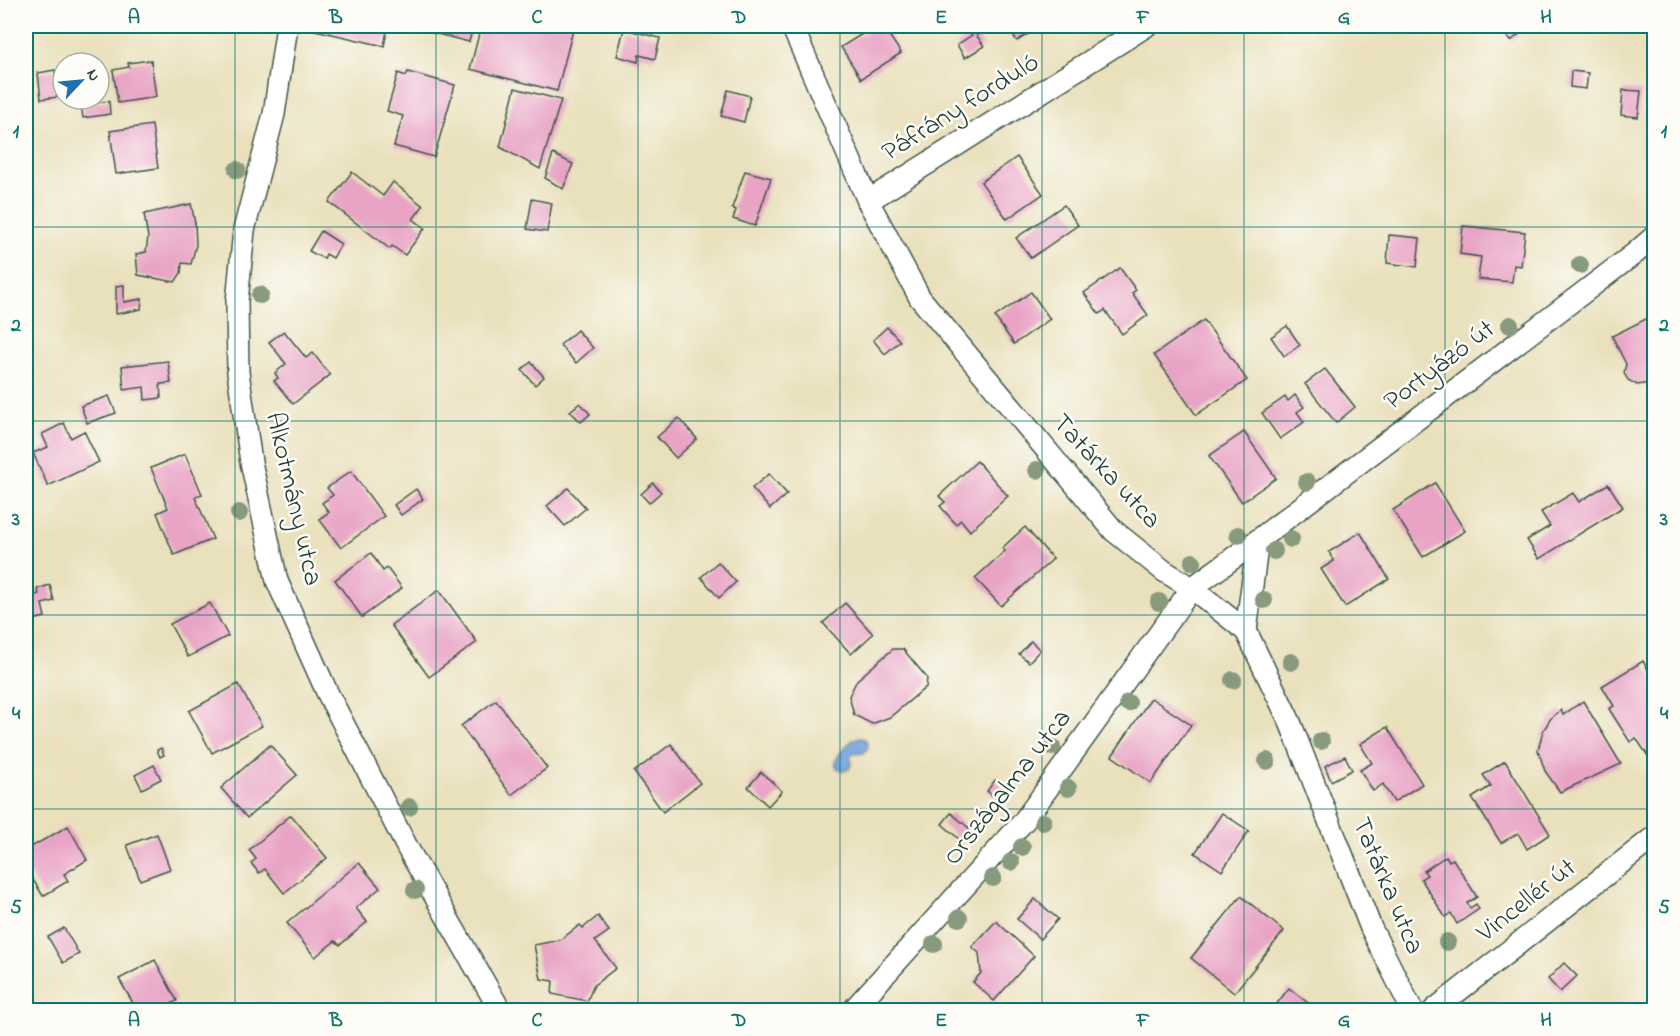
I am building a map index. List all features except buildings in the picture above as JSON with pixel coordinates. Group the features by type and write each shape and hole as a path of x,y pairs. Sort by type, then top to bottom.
{"street":[{"name":"Alkotmány utca","path":"287,26 274,114 244,230 237,302 238,372 251,462 277,581 327,692 408,849 500,1011"},
{"name":"Tatárka utca","path":"792,26 868,201 920,298 1114,531 1164,571 1192,588 1245,631 1290,722 1371,928 1412,1011"},
{"name":"Páfrány forduló","path":"868,201 1146,26"},
{"name":"Portyázó út","path":"1192,588 1654,237"},
{"path":"1245,631 1258,540"},
{"name":"Országalma utca","path":"853,1011 1024,821 1192,588"},
{"name":"Vincellér út","path":"1434,1011 1654,837"}],"water":[{"path":"860,737 866,740 868,747 864,753 853,754 850,757 852,763 849,769 843,771 837,768 835,762 840,754"}]}
